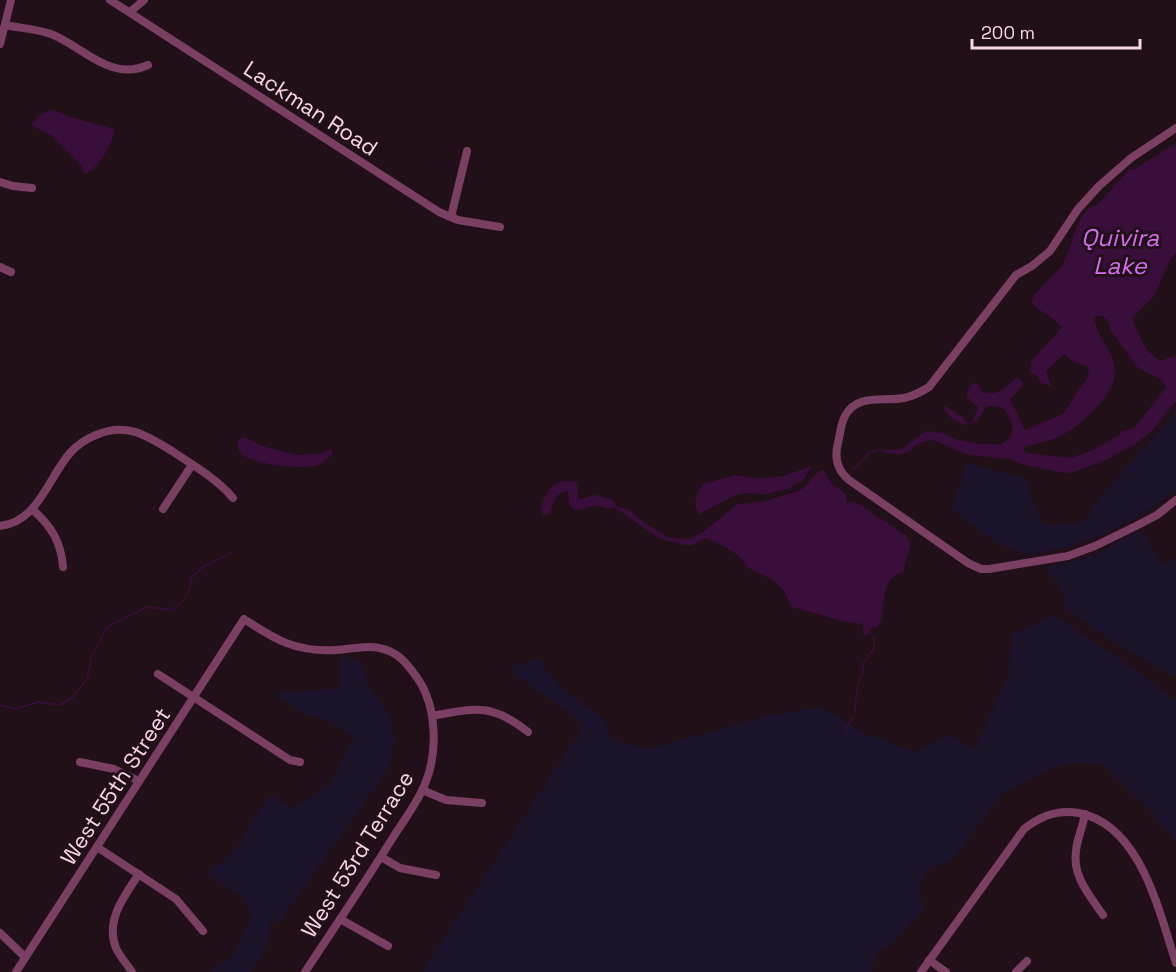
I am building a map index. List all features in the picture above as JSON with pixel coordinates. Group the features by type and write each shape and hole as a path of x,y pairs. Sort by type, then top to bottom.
{"street":[{"path":"0,44 11,0"},
{"name":"Lackman Road","path":"110,0 439,212 451,217 500,227"},
{"path":"129,12 144,0"},
{"path":"5,25 50,34 115,70 129,70 148,65"},
{"path":"1176,128 1118,169 1092,193 1078,209 1050,251 1032,266 1016,275 929,387 914,396 865,400 856,404 844,417 836,456 837,464 844,476 968,563 981,569 1042,561 1081,552 1143,522 1176,500"},
{"path":"451,217 467,152"},
{"path":"0,182 32,188"},
{"path":"0,267 11,272"},
{"path":"0,526 11,525 32,509 69,453 82,441 116,428 151,438 220,483 234,498"},
{"path":"163,509 192,465"},
{"path":"32,509 52,529 61,552 63,567"},
{"name":"West 55th Street","path":"16,972 244,618"},
{"name":"West 53rd Terrace","path":"244,618 268,635 291,646 321,650 373,646 390,651 407,663 422,686 432,716 434,733 432,758 422,790 305,972"},
{"path":"158,674 290,760 300,762"},
{"path":"432,716 476,709 493,711 511,718 528,732"},
{"path":"80,762 114,769 139,781"},
{"path":"422,790 446,800 482,803"},
{"path":"921,972 1024,829 1038,818 1071,811 1086,814 1108,826 1118,835 1141,867 1151,889 1176,963"},
{"path":"1086,814 1076,850 1075,864 1078,875 1102,915"},
{"path":"97,847 176,899 203,931"},
{"path":"381,856 400,868 436,875"},
{"path":"132,972 115,947 113,923 121,901 139,874"},
{"path":"340,919 388,946"},
{"path":"0,933 26,957"},
{"path":"929,960 946,972"},
{"path":"1016,972 1027,961"}],"shaded area":[{"path":"1176,412 1176,489 1155,506 1107,533 1070,546 1030,555 998,544 951,509 967,463 1026,478 1031,496 1045,525 1081,524 1106,490"},
{"path":"1142,530 1164,566 1176,558 1176,678 1111,640 1063,606 1065,598 1046,567 1089,557"},
{"path":"1053,615 1137,671 1176,701 1176,841 1149,810 1101,763 1073,763 1043,771 1001,795 951,861 928,868 919,890 924,908 896,939 878,952 871,972 422,972 584,725 508,667 538,659 562,689 604,719 613,740 648,749 768,716 821,707 866,734 915,752 949,734 974,749 1007,680 1013,634"},
{"path":"341,657 360,662 370,689 390,714 395,740 388,769 278,924 270,919 269,943 250,972 210,972 233,955 251,920 246,899 207,874 233,852 270,794 292,808 329,786 353,737 329,720 303,714 275,694 341,688"}],"water":[{"path":"54,110 70,117 114,129 104,154 86,174 83,173 82,166 51,135 31,125 41,115"},
{"name":"Quivira Lake","path":"1176,143 1176,253 1170,260 1154,296 1133,317 1141,339 1155,358 1161,361 1176,355 1176,401 1152,431 1134,445 1109,459 1070,473 1021,464 1011,459 969,455 933,440 925,441 905,453 878,450 902,449 926,431 944,433 959,441 1000,445 1006,441 1013,429 1009,416 1001,407 987,406 976,422 965,425 952,418 944,410 943,406 963,417 966,423 972,422 978,407 967,397 967,391 973,383 978,384 983,392 993,393 1019,378 1023,383 1022,387 1010,399 1025,430 1063,414 1089,374 1087,366 1072,361 1064,354 1046,371 1051,386 1041,383 1039,378 1031,372 1031,361 1061,327 1032,303 1033,298 1064,262 1078,223 1087,210 1096,206 1131,168 1133,170","holes":["1102,316 1108,321 1111,331 1138,368 1162,380 1166,387 1136,426 1121,431 1121,434 1093,450 1071,458 1027,453 1023,450 1024,447 1065,434 1094,410 1109,390 1114,380 1114,364 1094,319"]},
{"path":"245,437 262,446 297,455 320,454 331,449 333,453 322,463 311,466 290,467 255,461 247,457 238,447 238,440"},
{"path":"812,466 803,480 790,488 766,494 736,495 699,514 697,510 696,499 703,484 735,475 758,479 784,476"},
{"path":"820,470 823,470 831,483 846,494 847,503 859,504 905,535 911,543 903,572 896,575 887,586 880,623 877,627 869,629 872,634 867,633 865,638 863,624 846,622 792,607 778,585 746,566 739,557 722,546 705,538 692,545 660,539 610,504 629,510 669,538 690,539 703,532 738,504 762,502 801,490"}],"waterway":[{"path":"854,469 869,453 878,450"},
{"path":"546,510 554,492 566,486 572,486 574,503 579,505 595,500 610,504"},
{"path":"0,705 15,709 38,702 60,705 72,698 87,679 92,656 107,627 147,607 172,610 186,597 191,578 203,567 233,552"},
{"path":"855,712 858,683 864,670 863,664 874,648 874,637"},
{"path":"846,734 846,729 853,717"}]}
